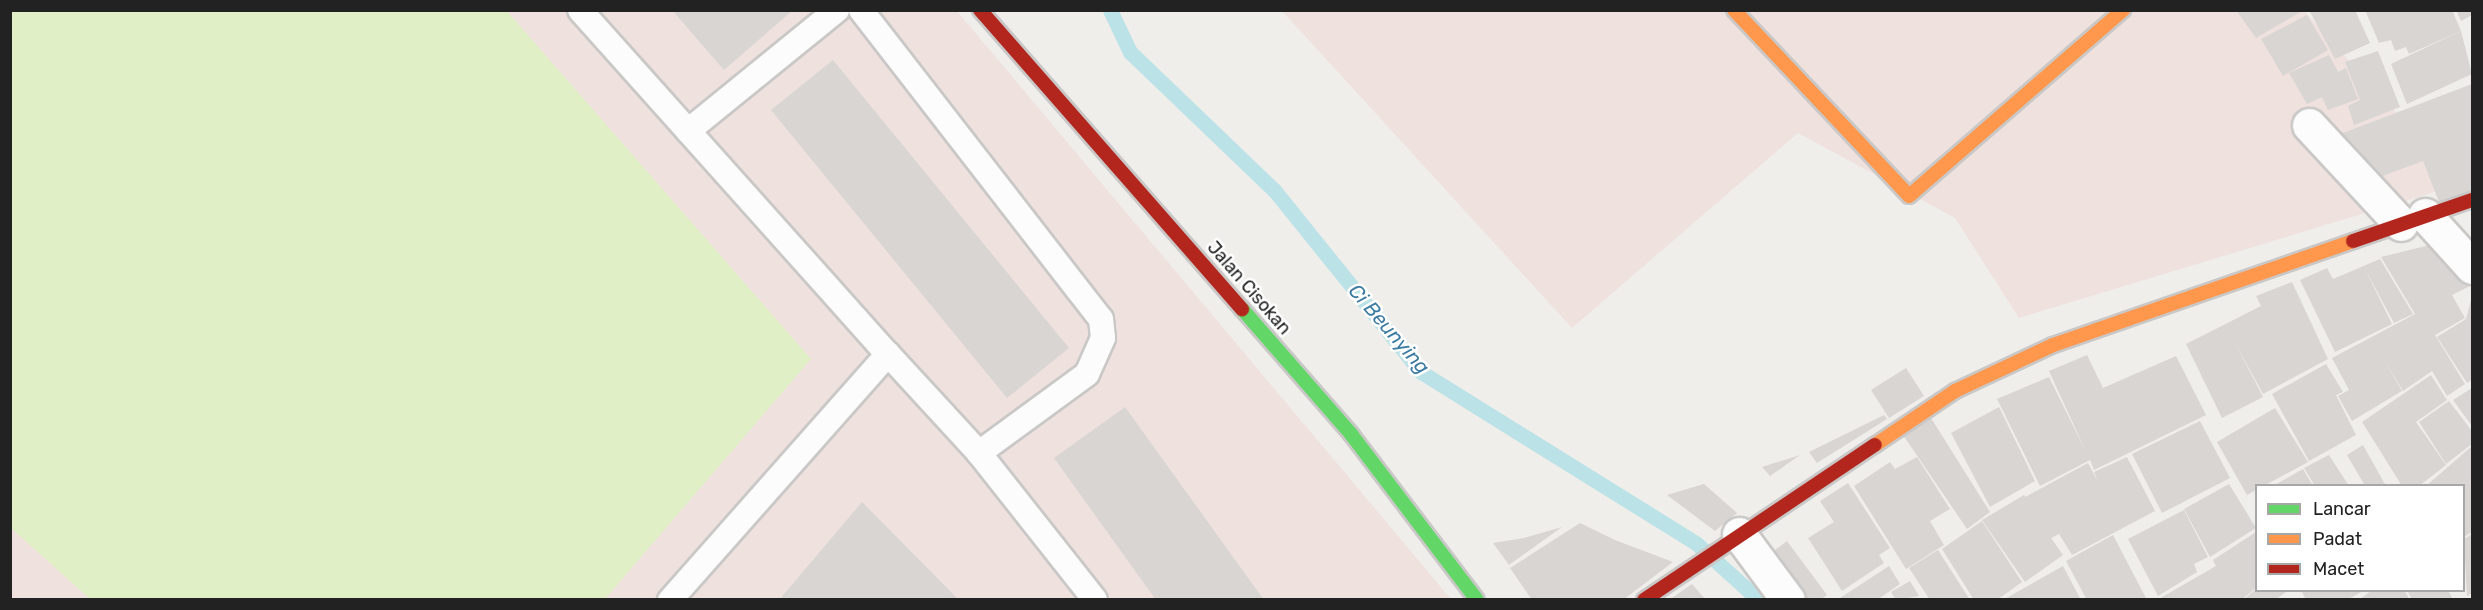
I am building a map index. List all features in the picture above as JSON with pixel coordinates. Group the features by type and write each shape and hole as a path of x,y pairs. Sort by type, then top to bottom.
{"street":[{"name":"Jalan Cisokan","path":"980,10 1351,434 1477,600"},
{"path":"1734,10 1909,195 1917,194 2123,10"},
{"path":"2309,125 2413,220 2472,267"},
{"path":"1648,597 1734,537 1955,391 2043,350 2472,200"},
{"path":"1734,537 1788,600"}],"lane":[{"path":"580,10 979,453 1095,600"},
{"path":"688,131 837,10"},
{"path":"861,10 1101,319 1103,338 1087,374 979,453"},
{"path":"670,600 888,354"}],"shaded area":[{"path":"10,11 957,11 1451,599 11,599"},
{"path":"1282,11 2304,11 2461,184 2019,318 1955,218 1798,133 1572,328"}],"green space":[{"path":"11,10 507,11 811,359 605,599 90,599 11,528"}],"building":[{"path":"672,10 793,10 724,70"},
{"path":"2236,10 2304,10 2256,38"},
{"path":"2309,10 2355,10 2370,43 2335,59"},
{"path":"2365,10 2452,10 2461,31 2409,54 2406,47 2395,51 2391,40 2379,43"},
{"path":"2456,10 2472,10 2472,15 2461,21"},
{"path":"2307,15 2328,50 2283,76 2261,39"},
{"path":"2461,31 2472,74 2407,104 2391,64"},
{"path":"2378,51 2400,107 2354,125 2348,106 2360,100 2345,62"},
{"path":"2329,55 2338,72 2346,68 2358,99 2328,110 2322,97 2307,104 2289,73"},
{"path":"833,60 1069,348 1007,398 771,110"},
{"path":"2472,84 2472,197 2441,207 2423,161 2369,181 2335,136"},
{"path":"2438,243 2472,285 2452,295 2465,318 2435,335 2465,384 2447,396 2432,371 2403,391 2384,360 2402,391 2352,421 2338,396 2349,390 2332,358 2415,314 2381,257"},
{"path":"2380,259 2413,314 2394,323 2365,269 2392,324 2335,352 2300,280 2327,268 2333,279"},
{"path":"2292,282 2328,359 2263,394 2235,343 2263,397 2222,418 2186,344 2261,306 2256,296"},
{"path":"2472,296 2472,380 2467,383 2437,337 2466,319"},
{"path":"2087,355 2103,388 2176,356 2206,415 2094,470 2090,460 2040,486 1997,399 2049,377 2087,454 2049,371"},
{"path":"2326,364 2343,392 2336,395 2356,435 2309,461 2272,394"},
{"path":"1906,368 1924,396 1889,418 1871,390"},
{"path":"2431,375 2447,400 2416,422 2446,465 2422,484 2401,484 2362,422"},
{"path":"2472,388 2472,426 2453,400"},
{"path":"2449,401 2472,431 2472,444 2446,464 2419,422"},
{"path":"1125,407 1264,600 1156,600 1054,458"},
{"path":"1999,407 2035,481 1990,507 1951,433"},
{"path":"2275,408 2308,462 2267,484 2255,484 2255,491 2247,495 2217,442"},
{"path":"1884,415 1887,419 1817,463 1809,452"},
{"path":"1931,418 1990,512 1967,529 1903,435"},
{"path":"2200,421 2230,478 2162,513 2132,454"},
{"path":"2363,445 2385,484 2364,484 2347,455"},
{"path":"2472,446 2472,532 2465,536 2465,484 2428,484"},
{"path":"1800,455 1770,476 1762,467"},
{"path":"2329,455 2348,484 2314,484 2304,468"},
{"path":"1917,457 1950,509 1930,521 1944,545 1906,569 1854,486 1890,462 1895,469"},
{"path":"2127,457 2155,511 2072,555 2059,534 2051,538 2063,555 2025,582 1982,520 2024,495 2025,497 2088,463 2098,482 2094,472"},
{"path":"2303,469 2312,484 2277,484"},
{"path":"1848,483 1890,548 1879,555 1884,563 1842,591 1808,538 1834,522 1820,501"},
{"path":"1704,484 1737,513 1715,531 1667,495"},
{"path":"2229,484 2255,529 2210,557 2184,509"},
{"path":"862,502 959,600 779,600"},
{"path":"2184,510 2208,557 2194,564 2197,572 2158,596 2128,539"},
{"path":"1982,521 2022,582 1997,600 1974,600 1942,549"},
{"path":"1580,523 1615,540 1673,562 1623,600 1532,600 1510,568"},
{"path":"1562,527 1509,565 1493,543 1524,538"},
{"path":"2255,533 2255,589 2241,600 2157,600 2216,566 2213,560"},
{"path":"2472,534 2472,593 2467,596 2465,558 2465,538"},
{"path":"2113,535 2147,600 2087,600 2066,561"},
{"path":"1787,541 1827,595 1820,600 1795,600 1764,558"},
{"path":"1938,550 1970,600 1930,600 1909,568"},
{"path":"1889,566 1900,584 1877,600 1837,600"},
{"path":"2063,566 2081,600 2003,600"},
{"path":"1910,581 1919,596 1896,600 1891,592"},
{"path":"1692,584 1706,600 1669,600"},
{"path":"2255,590 2255,592 2286,592 2275,600 2243,600"},
{"path":"2302,592 2361,592 2347,600 2306,600"},
{"path":"2369,592 2405,592 2410,600 2359,600"},
{"path":"2408,592 2449,592 2453,600 2412,600"}],"waterway":[{"name":"Ci Beunying","path":"1110,10 1130,52 1274,190 1421,372 1697,544 1759,600"}],"traffic: fast":[{"path":"1242,309 1351,434 1477,600"}],"traffic: slow":[{"path":"1734,10 1909,196 2123,10"},
{"path":"1875,445 1955,391 2053,345 2353,241"}],"traffic: jam":[{"path":"980,10 1242,309"},
{"path":"2353,241 2472,200"},
{"path":"1644,600 1875,445"}]}
